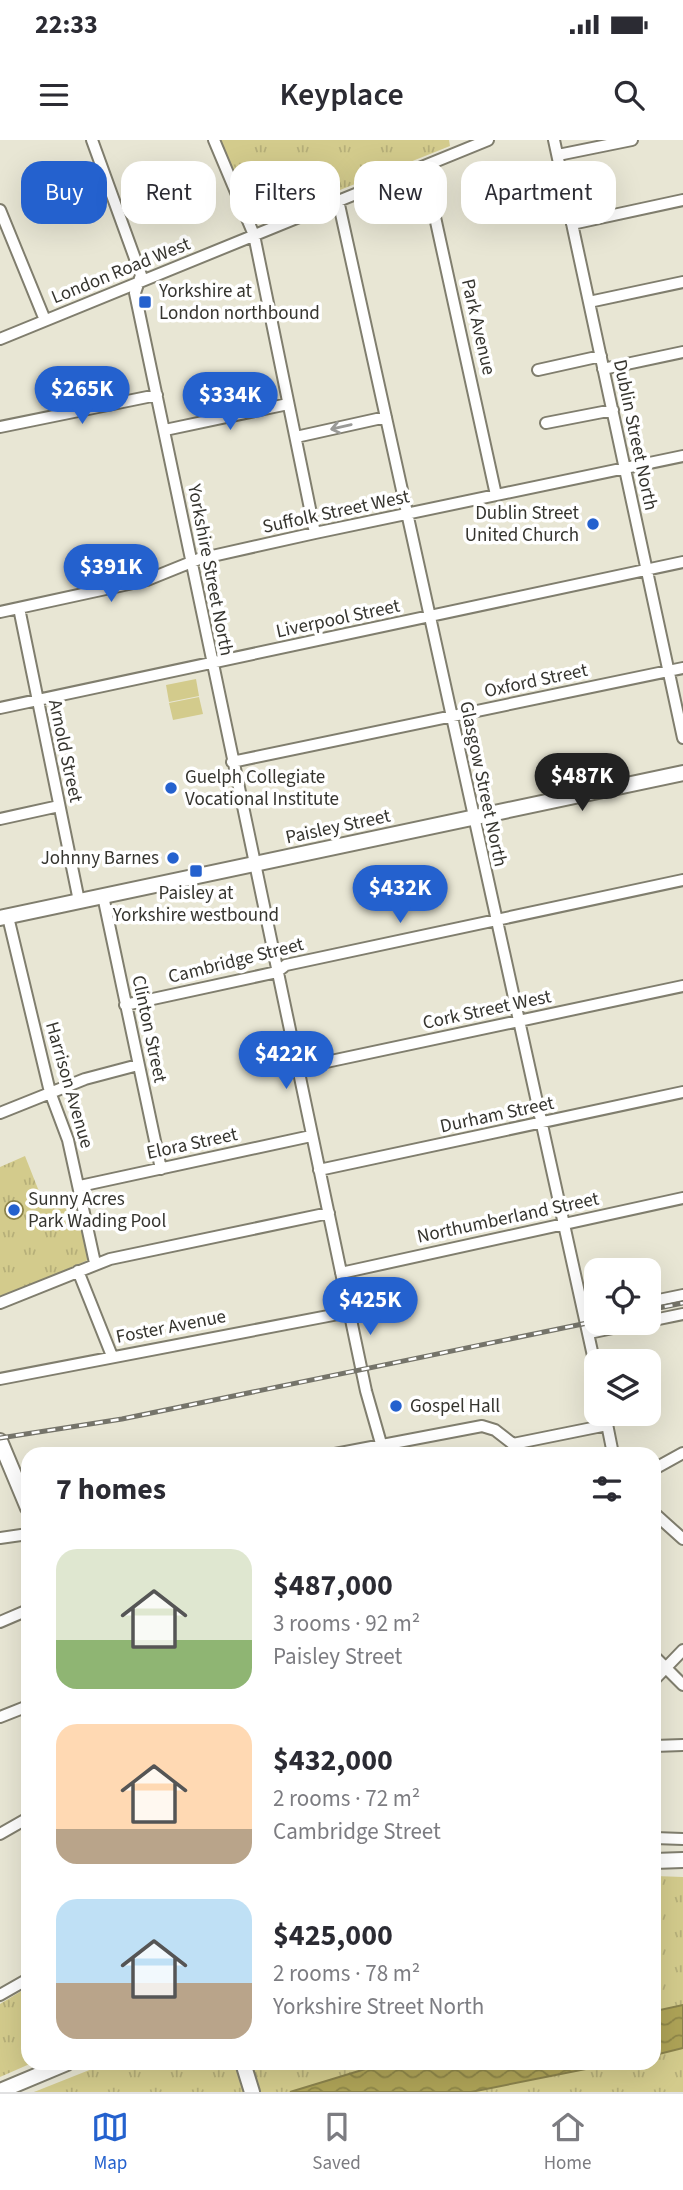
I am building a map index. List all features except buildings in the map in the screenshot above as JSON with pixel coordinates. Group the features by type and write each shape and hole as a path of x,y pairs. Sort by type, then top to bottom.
{"main road":[{"name":"Paisley Street","path":"4,918 683,773"},
{"path":"0,1441 21,1491"},
{"path":"661,1861 683,1860"},
{"path":"0,2091 50,2070"},
{"path":"245,2070 252,2092"}],"street":[{"name":"Yorkshire Street North","path":"92,140 141,275 135,293 349,1312"},
{"path":"214,140 254,235 315,533"},
{"name":"London Road West","path":"434,161 458,146 488,140"},
{"name":"Dublin Street North","path":"554,140 559,161"},
{"path":"558,155 632,140"},
{"path":"616,214 683,200"},
{"name":"Glasgow Street North","path":"340,209 584,1319"},
{"path":"0,210 44,320"},
{"name":"London Road West","path":"0,339 280,224"},
{"name":"Park Avenue","path":"437,224 496,495"},
{"name":"Dublin Street North","path":"572,224 683,738"},
{"path":"589,302 683,282"},
{"path":"603,369 683,352"},
{"path":"538,370 601,356"},
{"path":"0,427 157,395"},
{"path":"165,430 288,404"},
{"path":"546,423 613,410"},
{"path":"296,437 386,417"},
{"name":"Suffolk Street West","path":"0,612 147,580 191,563 315,533 683,456"},
{"name":"Liverpool Street","path":"0,708 683,562"},
{"name":"Arnold Street","path":"19,608 79,901"},
{"name":"Oxford Street","path":"232,762 683,668"},
{"path":"0,819 59,806"},
{"name":"Cambridge Street","path":"125,1005 277,972 286,965 683,880"},
{"name":"Clinton Street","path":"103,896 161,1169"},
{"name":"Harrison Avenue","path":"4,918 50,1092 68,1140 95,1263"},
{"name":"Cork Street West","path":"298,1068 683,986"},
{"path":"0,1113 87,1078 138,1065"},
{"name":"Durham Street","path":"319,1170 683,1093"},
{"name":"Elora Street","path":"80,1186 311,1136"},
{"name":"Northumberland Street","path":"341,1273 683,1198"},
{"path":"0,1303 95,1263 329,1213"},
{"path":"78,1271 112,1356"},
{"path":"661,1300 683,1295"},
{"path":"349,1312 381,1447"},
{"name":"Foster Avenue","path":"0,1379 349,1312"},
{"path":"661,1319 683,1314"},
{"path":"394,1447 482,1426 495,1430 508,1442 518,1444 584,1426"},
{"path":"607,1426 612,1447"},
{"path":"661,1465 683,1453"},
{"path":"661,1519 683,1539"},
{"path":"0,1538 21,1535"},
{"path":"0,1622 21,1613"},
{"path":"661,1673 683,1650"},
{"path":"661,1663 683,1685"},
{"path":"0,1717 21,1709"},
{"path":"661,1745 683,1745"},
{"path":"0,1834 21,1822"},
{"path":"661,1839 683,1839"},
{"path":"0,1994 21,1983"}],"green space":[{"path":"219,140 449,140 450,146 412,161 354,161 354,184 340,190 340,161 230,161 230,167"},
{"path":"196,679 199,696 169,702 166,685"},
{"path":"199,697 203,714 173,720 169,703"},
{"path":"25,1156 42,1199 75,1192 88,1260 0,1299 0,1167"},
{"path":"661,1876 683,1877 683,2092 34,2092 89,2070 661,2070"},
{"path":"21,1991 21,2068 0,2077 0,2004"}],"water":[{"name":"Sunny Acres Park Wading Pool","path":"10,1201 18,1201 23,1210 21,1217 10,1219 5,1214 5,1206"},
{"path":"683,2005 683,2048 661,2054 661,2010"},
{"path":"362,2070 581,2070 471,2092 290,2092"}],"railway":[{"path":"661,1308 683,1303"},
{"path":"0,1438 122,1419 584,1324"}],"place":[{"name":"Yorkshire at London northbound","path":"145,302"},
{"name":"Dublin Street United Church","path":"593,524"},
{"name":"Guelph Collegiate Vocational Institute","path":"171,788"},
{"name":"Johnny Barnes","path":"173,858"},
{"name":"Paisley at Yorkshire westbound","path":"196,871"},
{"name":"Sunny Acres Park Wading Pool","path":"14,1210"},
{"name":"Gospel Hall","path":"396,1406"}]}
